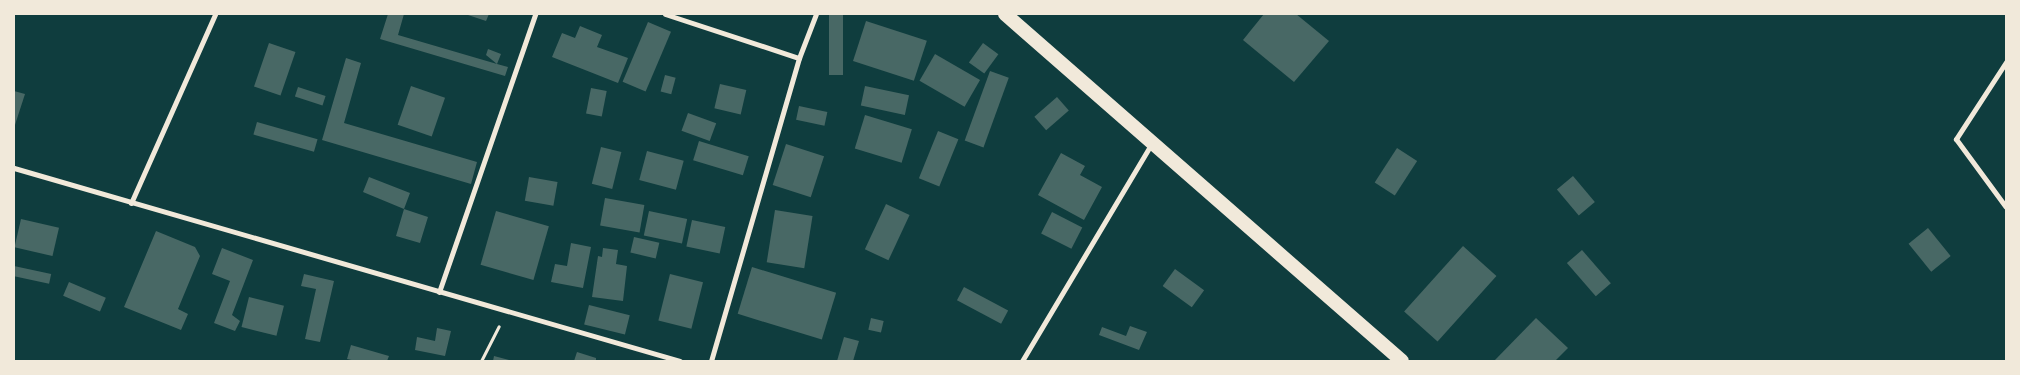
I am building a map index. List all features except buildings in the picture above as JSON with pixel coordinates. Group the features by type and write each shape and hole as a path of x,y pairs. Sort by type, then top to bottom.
{"highway":[{"path":"1005,14 1402,361"}],"street":[{"path":"131,203 215,14"},
{"path":"439,292 535,14"},
{"path":"665,14 799,58"},
{"path":"710,361 799,58 816,14"},
{"path":"2006,62 1956,139 2006,207"},
{"path":"1022,361 1152,142"},
{"path":"14,168 680,361"}],"path":[{"path":"481,361 506,312"}]}
